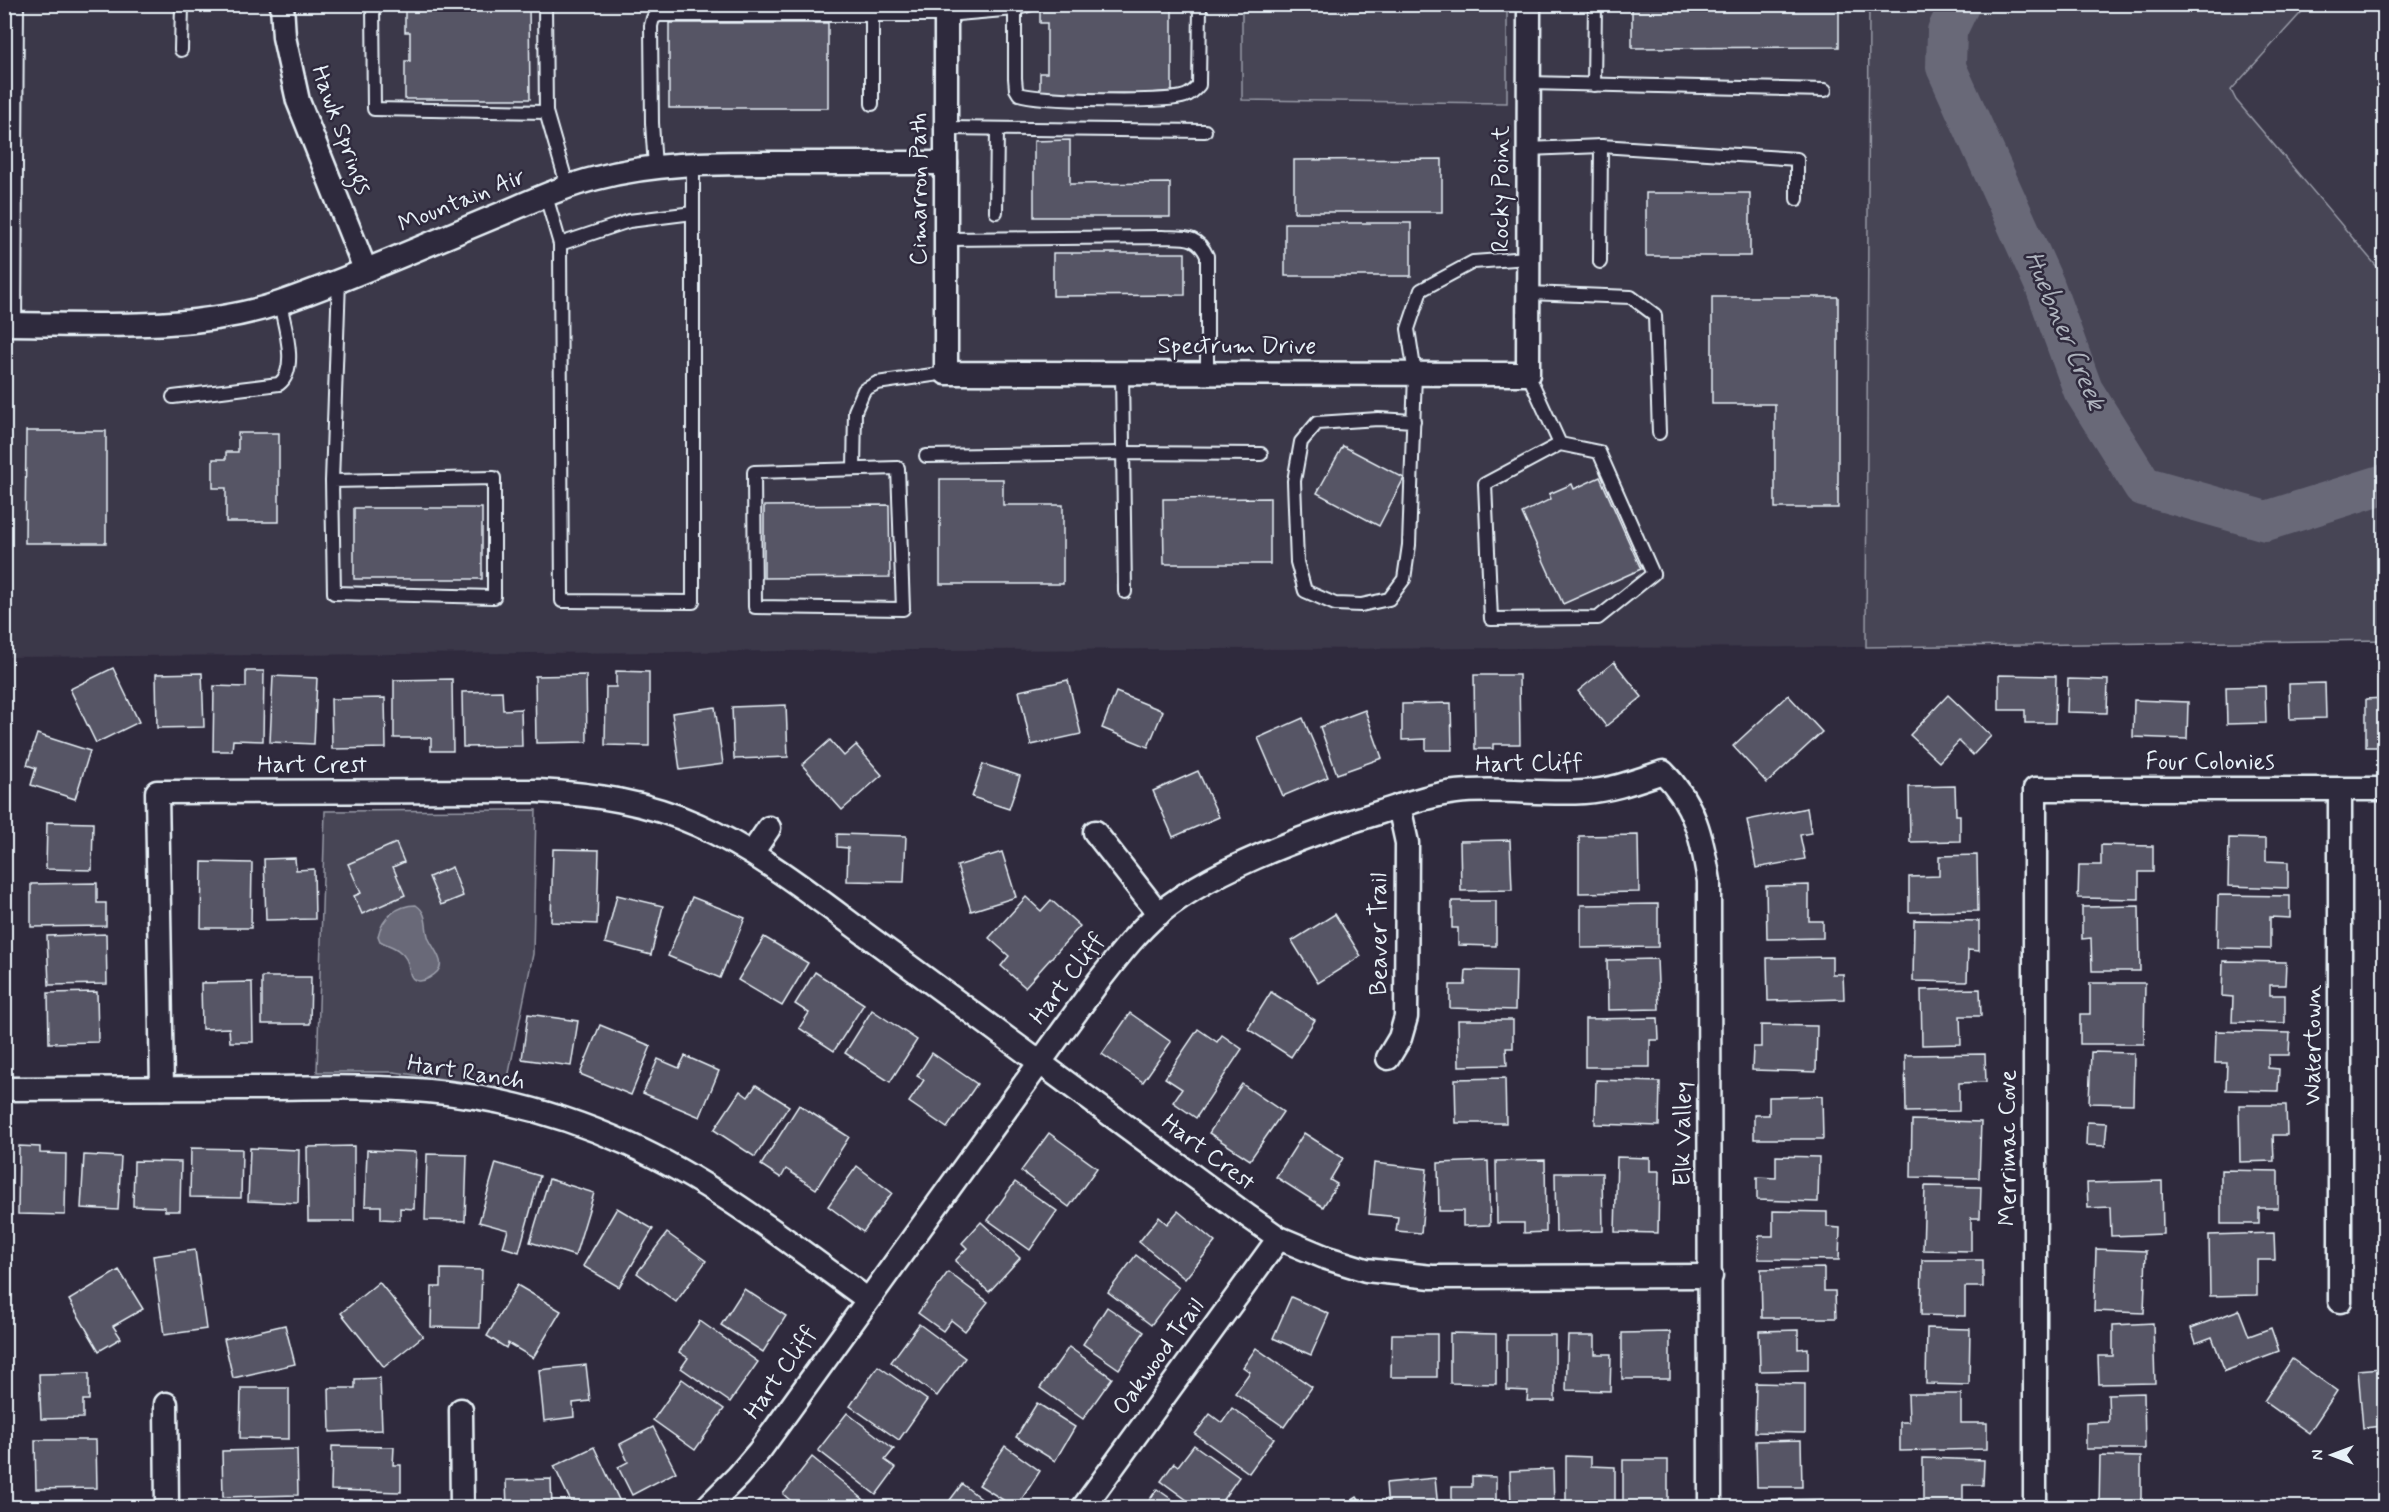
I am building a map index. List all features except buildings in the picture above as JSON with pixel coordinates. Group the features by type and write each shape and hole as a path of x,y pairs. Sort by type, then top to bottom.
{"street":[{"name":"Hawk Springs","path":"282,4 284,37 298,101 365,269"},
{"name":"Rocky Point","path":"1528,374 1529,4"},
{"name":"Cimarron Path","path":"946,10 946,373"},
{"name":"Mountain Air","path":"10,324 154,323 196,321 238,314 280,303 594,178 655,166 693,163 946,162"},
{"name":"Spectrum Drive","path":"946,373 1528,374"},
{"name":"Hart Cliff","path":"706,1508 760,1450 1039,1061 1131,940 1159,914 1204,883 1272,852 1350,821 1428,796 1458,792 1583,792 1619,787 1663,772"},
{"name":"Elk Valley","path":"1663,772 1678,788 1694,818 1704,846 1709,881 1710,1508"},
{"name":"Four Colonies","path":"2035,789 2385,789"},
{"name":"Merrimac Cove","path":"2035,789 2035,1508"},
{"name":"Watertown","path":"2340,789 2340,1301"},
{"name":"Hart Crest","path":"162,1088 158,792 538,791 580,793 660,810 698,825 752,853 1279,1238 1327,1258 1366,1270 1432,1277 1711,1276"},
{"name":"Beaver Trail","path":"1388,1058 1400,1038 1406,1017 1407,843 1399,806"},
{"path":"752,853 769,828"},
{"path":"1095,832 1159,914"},
{"name":"Hart Ranch","path":"4,1089 361,1088 429,1091 497,1102 563,1119 628,1143 688,1174 747,1212 867,1299"},
{"name":"Oakwood Trail","path":"1083,1508 1279,1238"},
{"path":"166,1404 167,1508"},
{"path":"461,1410 462,1508"}],"lane":[{"path":"10,324 17,4"},
{"path":"182,4 182,50"},
{"path":"373,4 374,109 546,112"},
{"path":"545,4 546,112 568,188"},
{"path":"655,166 651,112 651,26 653,18 659,15 872,14 1015,9 1031,4"},
{"path":"1015,9 1015,78 1019,94 1026,97 1153,100 1184,97 1199,85 1200,4"},
{"path":"1593,85 1595,4"},
{"path":"872,14 872,104"},
{"path":"1529,83 1826,90"},
{"path":"946,128 1205,131"},
{"path":"996,212 997,129"},
{"path":"1528,149 1601,146 1797,159 1797,199"},
{"path":"1600,262 1601,146"},
{"path":"546,196 561,244 562,602 693,602 693,163"},
{"path":"561,244 629,221 693,213"},
{"path":"946,239 1151,237 1192,239 1202,244 1207,256 1207,373"},
{"path":"1414,421 1355,420 1317,423 1301,442 1294,481 1297,562 1305,591 1335,604 1361,605 1389,599 1404,579 1409,545 1414,421 1415,374 1408,329 1421,290 1473,262 1528,258"},
{"path":"332,481 494,478 494,597 334,593 332,481 339,280"},
{"path":"1529,293 1631,297 1655,315 1659,433"},
{"path":"173,397 279,384 286,378 290,366 280,303"},
{"path":"854,469 855,411 864,390 877,383 946,373"},
{"path":"1122,373 1125,592"},
{"path":"1528,374 1560,444"},
{"path":"1560,444 1599,452 1653,574 1599,618 1491,619 1485,484 1560,444"},
{"path":"926,456 1123,453 1261,454"},
{"path":"898,468 903,609 755,607 754,472 854,469 898,468"}],"shaded area":[{"path":"4,5 1869,5 1866,647 918,650 5,657"},
{"path":"1242,5 1507,5 1507,103 1242,100"},
{"path":"1869,5 2308,5 2231,90 2236,100 2384,275 2384,640 1866,647"},
{"path":"2188,5 2384,5 2384,275 2236,100"},
{"path":"536,810 533,954 506,1088 394,1072 317,1072 325,811"}],"water":[{"path":"416,905 425,916 429,939 441,964 436,973 420,981 411,976 403,955 380,941 378,936 383,924 391,914 403,907"}],"waterway":[{"name":"Huebner Creek","path":"1960,4 1947,31 1946,67 2045,286 2083,390 2143,486 2266,521 2384,484"}]}
